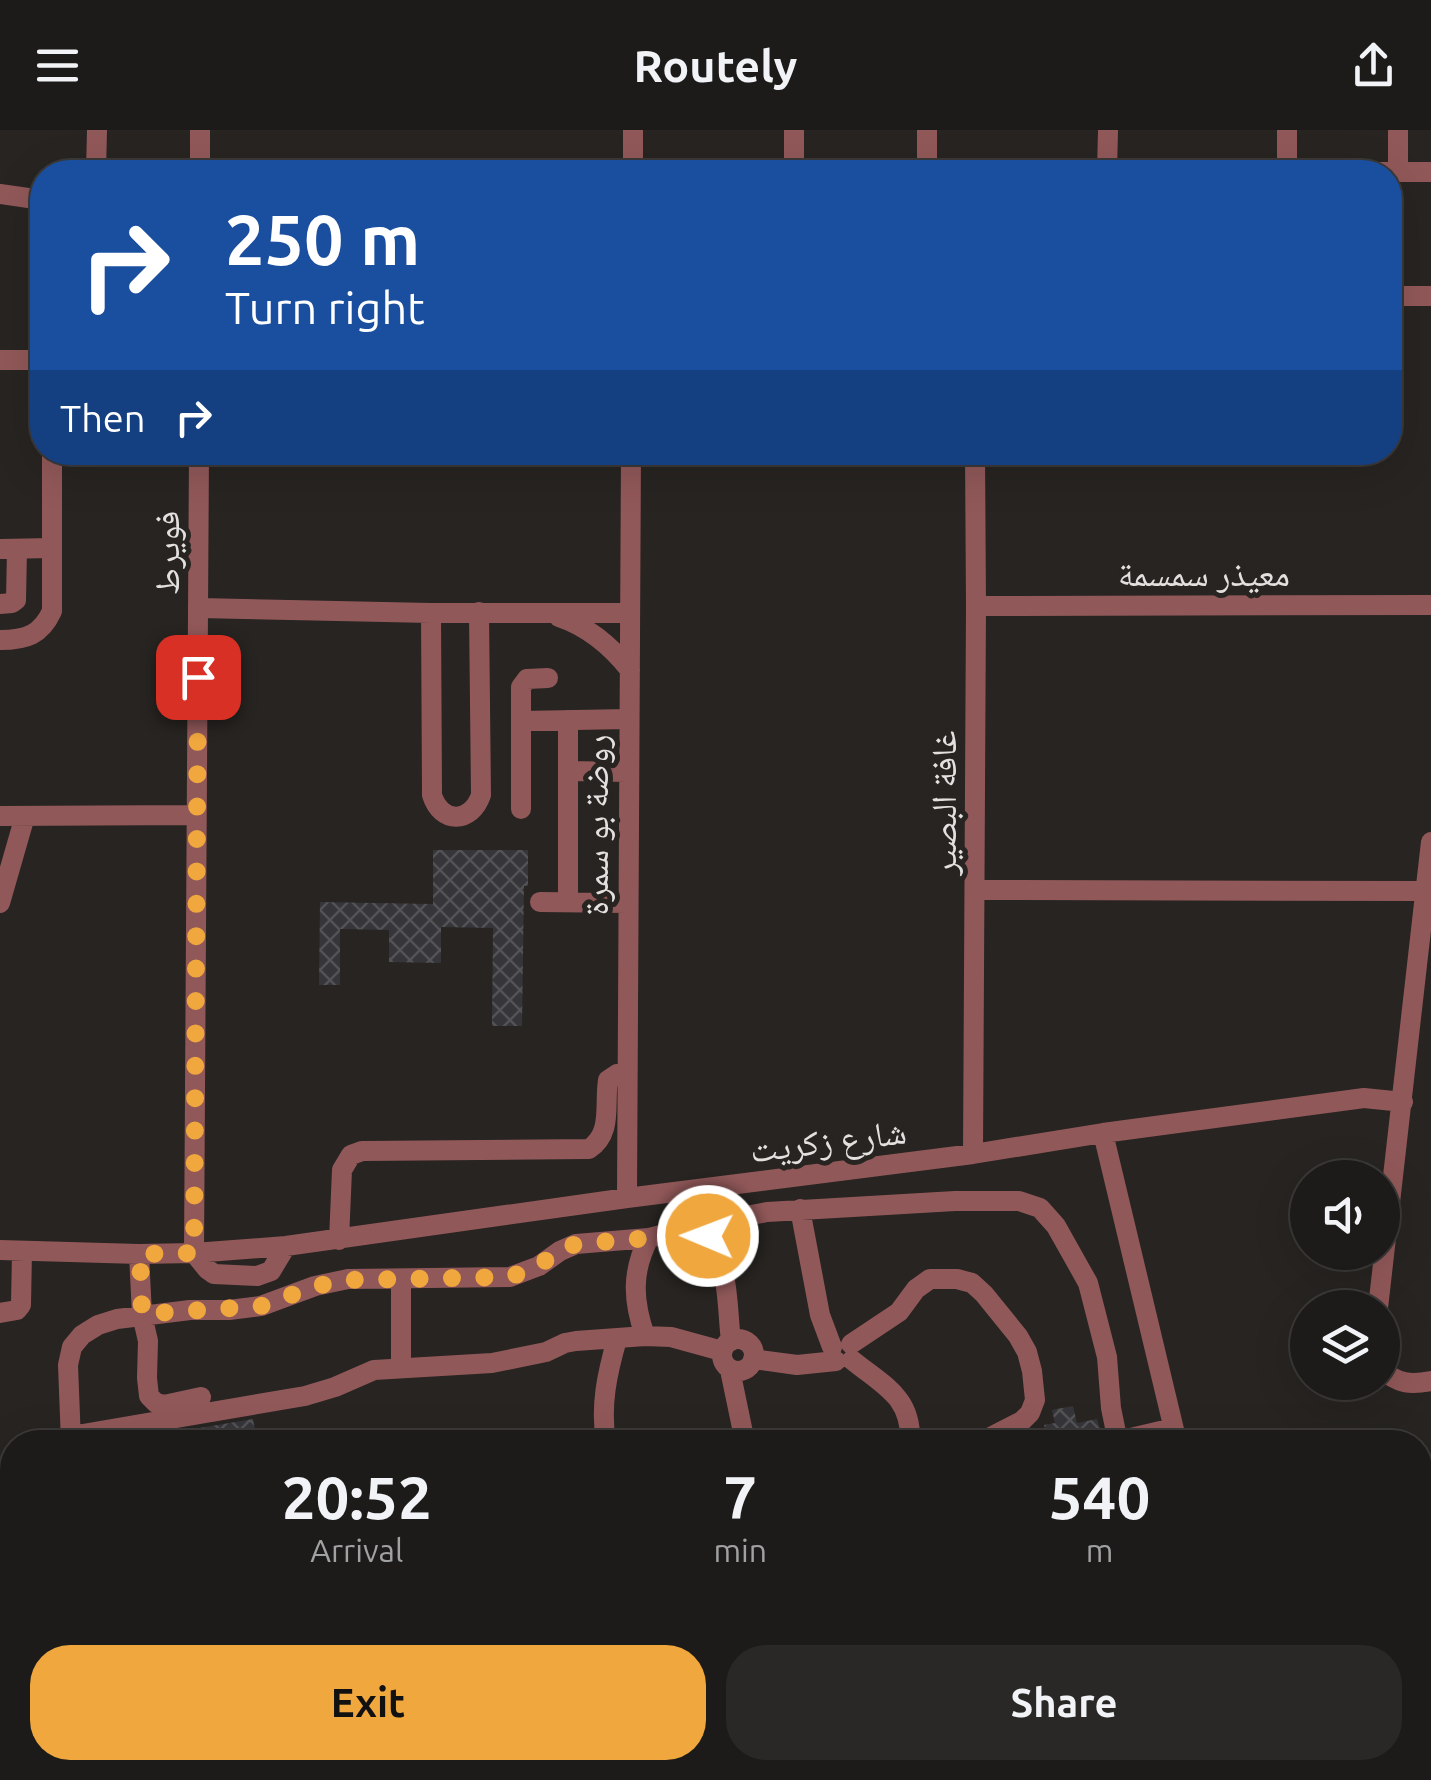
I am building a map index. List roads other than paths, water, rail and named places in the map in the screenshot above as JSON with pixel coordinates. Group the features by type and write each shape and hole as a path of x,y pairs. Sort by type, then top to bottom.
{"street":[{"path":"96,130 96,160"},
{"path":"200,130 200,160"},
{"path":"632,160 633,130"},
{"path":"794,130 794,160"},
{"path":"927,130 927,160"},
{"path":"1107,160 1108,130"},
{"path":"1287,130 1287,160"},
{"path":"1398,130 1398,160"},
{"path":"1402,172 1431,172"},
{"path":"0,194 30,198"},
{"path":"1402,296 1431,296"},
{"path":"0,360 30,360"},
{"path":"0,640 23,640 36,634 52,610 52,465"},
{"name":"فويرط","path":"194,1253 199,465"},
{"name":"روضة بو سمرة","path":"627,1198 631,465"},
{"name":"غافة البصير","path":"973,1154 974,465"},
{"path":"0,604 16,600 9,549 52,548"},
{"name":"معيذر سمسمة","path":"976,606 1431,604"},
{"path":"199,608 630,613"},
{"path":"432,613 432,794 441,812 461,817 470,813 481,796 479,612"},
{"path":"542,612 592,633 614,650 630,670"},
{"path":"521,809 522,684 527,679 548,678"},
{"path":"521,722 628,718"},
{"path":"568,720 568,902"},
{"path":"568,771 628,772"},
{"path":"0,816 196,814"},
{"path":"0,904 25,816"},
{"path":"1380,1290 1431,842"},
{"path":"974,890 1426,891"},
{"path":"540,902 627,903"},
{"path":"339,1240 342,1170 352,1155 362,1151 589,1148 599,1142 605,1129 608,1080 627,1073"},
{"name":"شارع زكريت","path":"0,1250 140,1254 286,1246 1364,1098 1403,1102"},
{"path":"1103,1133 1174,1430"},
{"path":"71,1430 68,1365 72,1347 98,1325 142,1314 261,1306 316,1286 348,1280 510,1277 576,1244 649,1238 767,1212 1019,1201 1040,1208 1056,1226 1088,1283 1107,1357 1116,1430"},
{"path":"800,1209 820,1315 843,1353 904,1404 911,1430"},
{"path":"696,1226 708,1236 722,1261 728,1354 742,1430"},
{"path":"645,1336 636,1310 634,1284 649,1238"},
{"path":"0,1313 17,1310 21,1305 22,1251"},
{"path":"140,1254 149,1396 164,1405 202,1397"},
{"path":"120,1430 305,1396 374,1370 492,1363 546,1352 565,1343 670,1337 728,1354 744,1370 753,1359 798,1365 843,1353 899,1312 916,1289 930,1279 957,1278 972,1283 984,1294 1028,1352 1035,1400 1022,1421 1004,1430"},
{"path":"401,1279 401,1368"},
{"path":"604,1430 604,1389 617,1339"},
{"path":"1400,1381 1431,1382"}]}
